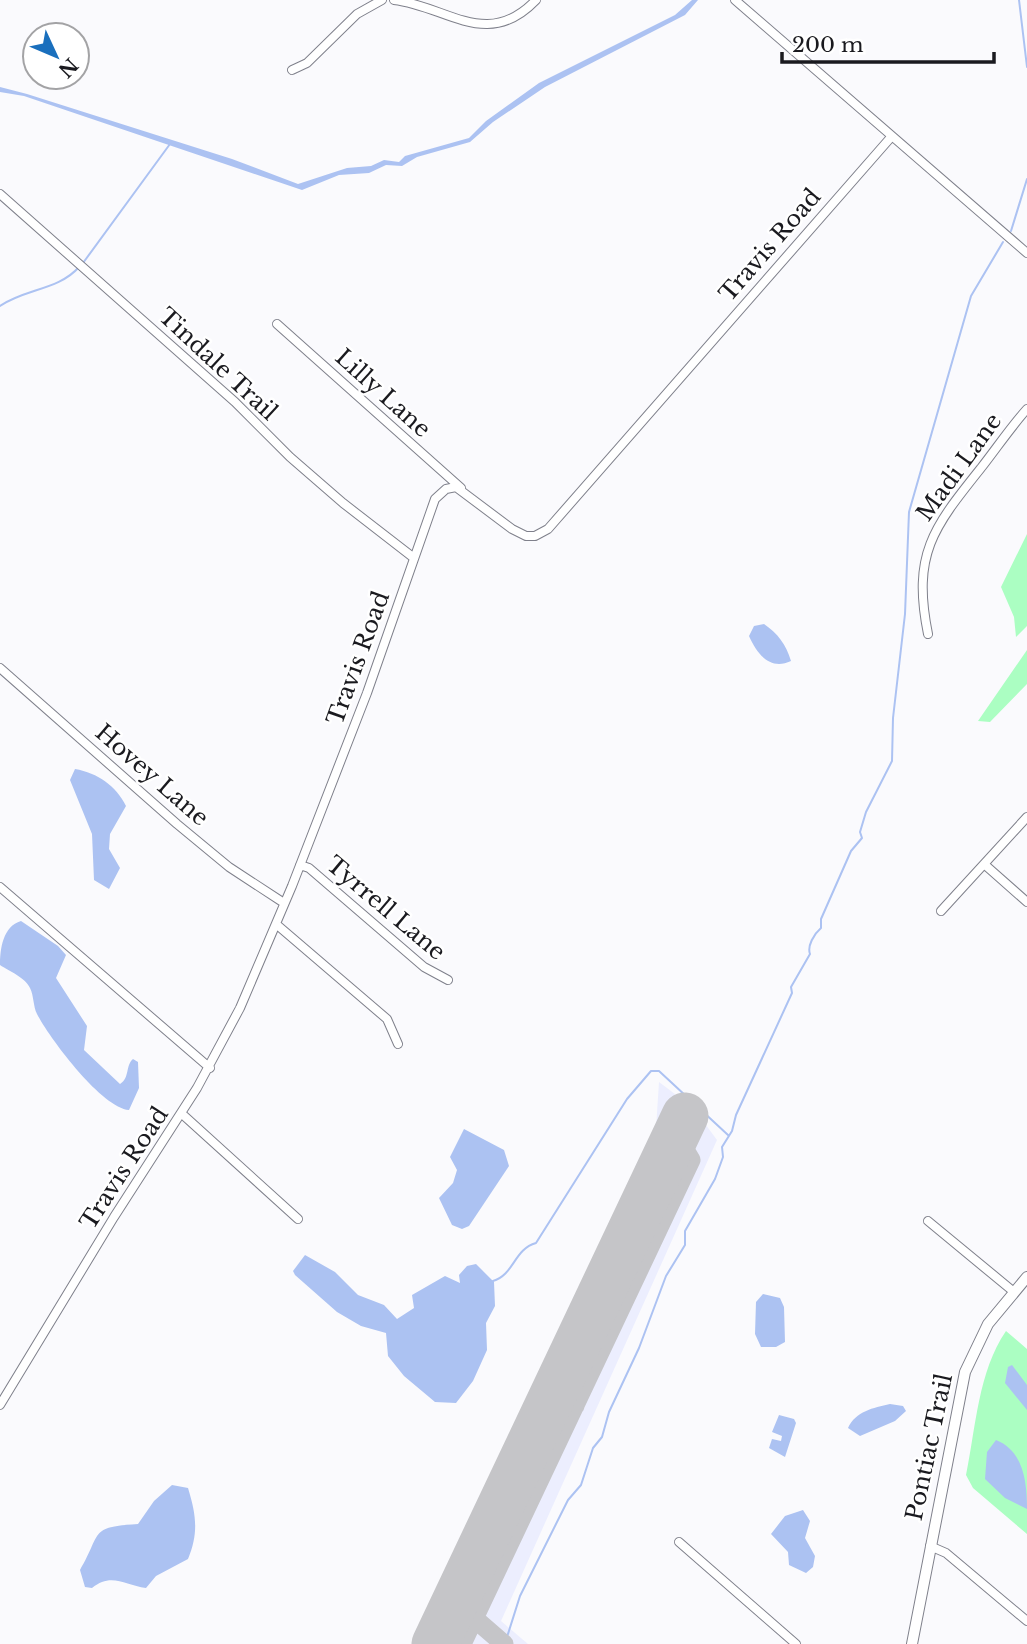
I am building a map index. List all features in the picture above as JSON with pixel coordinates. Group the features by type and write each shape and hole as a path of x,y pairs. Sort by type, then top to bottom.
{"main road":[{"name":"Pontiac Trail","path":"912,1644 965,1372 988,1324 1027,1277"}],"street":[{"path":"292,70 307,64 357,14 382,0"},
{"path":"394,0 467,24 496,24 528,8 536,0"},
{"path":"735,0 1027,253"},
{"name":"Travis Road","path":"0,1405 114,1217 210,1068 276,924 300,864 367,693 435,499 451,487 463,490 519,533 535,536 548,529 892,136"},
{"name":"Tindale Trail","path":"0,194 235,402 299,465 414,558"},
{"name":"Lilly Lane","path":"277,324 463,490"},
{"name":"Madi Lane","path":"928,634 923,605 925,567 931,537 945,513 1027,409"},
{"name":"Hovey Lane","path":"0,668 197,841 229,867 284,903"},
{"path":"941,911 1027,817"},
{"path":"984,863 1027,902"},
{"name":"Tyrrell Lane","path":"300,864 309,868 424,967 448,980"},
{"path":"0,887 210,1068"},
{"path":"276,924 387,1019 398,1044"},
{"path":"181,1113 298,1219"},
{"path":"928,1221 1014,1292"},
{"path":"679,1542 796,1644"},
{"path":"930,1546 946,1553 1027,1621"}],"shaded area":[{"path":"659,1082 704,1116 703,1121 717,1140 501,1621 528,1644 412,1644 632,1183 656,1128"}],"green space":[{"path":"1027,534 1027,626 1016,637 1014,617 1001,587"},
{"path":"1027,650 1027,684 990,722 978,721"},
{"path":"1006,1331 1027,1349 1027,1534 973,1488 966,1475 989,1364"}],"water":[{"path":"692,0 698,0 685,15 545,87 493,122 470,142 417,157 402,166 386,165 369,173 339,175 302,190 24,96 0,92 0,87 27,94 232,159 298,184 347,168 371,166 384,160 399,162 405,156 469,138 486,121 539,83 675,15"},
{"path":"764,624 781,640 791,661 783,664 771,662 756,649 749,636 754,626"},
{"path":"75,769 105,782 117,792 126,806 110,834 109,849 120,868 109,889 94,880 92,834 70,780"},
{"path":"21,921 58,946 66,955 56,978 87,1026 84,1050 120,1084 125,1079 133,1059 138,1062 139,1088 129,1110 105,1098 78,1071 37,1014 28,984 0,965 6,933"},
{"path":"464,1129 504,1150 509,1166 469,1226 462,1229 452,1225 439,1198 453,1183 457,1170 450,1157"},
{"path":"305,1255 335,1272 358,1295 384,1305 397,1319 414,1308 412,1295 445,1276 460,1283 459,1275 467,1266 476,1264 494,1282 495,1306 486,1323 487,1350 473,1381 456,1403 435,1402 404,1376 388,1356 386,1333 361,1326 337,1312 295,1275 293,1271"},
{"path":"763,1294 780,1298 784,1307 785,1342 776,1347 761,1347 755,1334 756,1302"},
{"path":"1012,1365 1027,1385 1027,1410 1005,1383 1008,1367"},
{"path":"890,1404 903,1406 906,1411 895,1421 860,1436 848,1428 860,1414"},
{"path":"779,1415 794,1419 796,1423 785,1457 769,1448 772,1439 781,1441 782,1436 772,1432"},
{"path":"996,1440 1013,1452 1018,1460 1025,1479 1027,1509 1005,1498 985,1479 987,1452"},
{"path":"172,1485 188,1488 193,1506 195,1532 188,1559 156,1576 146,1588 112,1580 92,1588 85,1587 80,1570 99,1534 111,1527 138,1524 154,1501"},
{"path":"803,1510 810,1521 805,1538 815,1556 813,1567 806,1573 789,1565 788,1552 771,1534 785,1516"}],"waterway":[{"path":"1019,0 1027,67"},
{"path":"83,263 170,144"},
{"path":"1011,231 1027,179"},
{"path":"507,1637 520,1596 568,1500 581,1485 593,1448 602,1437 609,1412 639,1348 666,1276 685,1245 685,1231 715,1179 723,1157 722,1147 732,1131 736,1115 792,993 791,987 810,954 810,944 821,928 821,919 851,851 862,838 860,832 866,812 892,761 893,718 905,614 909,512 971,296 1003,242"},
{"path":"0,306 9,300 52,285 71,275 79,267"},
{"path":"493,1281 500,1278 523,1251 536,1243 627,1099 651,1071 659,1071 728,1135"}],"taxiway":[{"path":"462,1644 691,1160 685,1150 672,1142"},
{"path":"657,1174 679,1185"},
{"path":"553,1395 575,1406"},
{"path":"475,1619 504,1644"}],"runway":[{"path":"435,1644 685,1116"}]}
